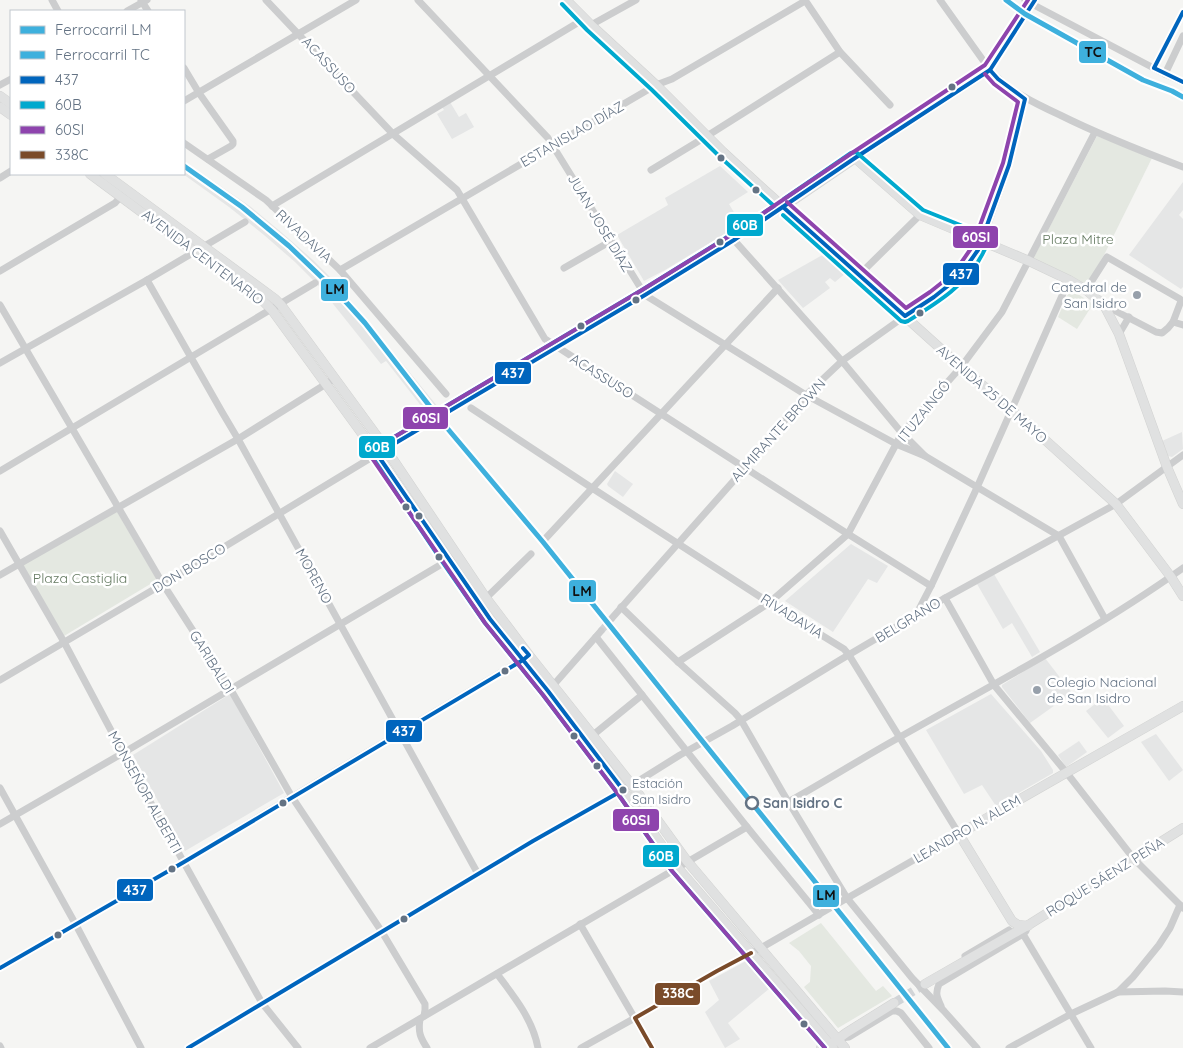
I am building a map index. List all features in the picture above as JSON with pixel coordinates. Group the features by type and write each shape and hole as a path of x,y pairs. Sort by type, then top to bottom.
{"main road":[{"name":"AVENIDA 25 DE MAYO","path":"566,0 591,26 656,85 783,207 1116,504 1183,596"},
{"path":"783,207 855,158 920,215 1029,261 1086,290 1104,305 1119,334 1167,467 1183,504"},
{"name":"AVENIDA CENTENARIO","path":"92,175 124,193 202,246 281,305 377,454 453,557 486,598 526,658 677,867 830,1045"},
{"name":"AVENIDA CENTENARIO","path":"106,175 124,193 194,251 264,302 272,310 386,449 490,619 526,658"},
{"name":"AVENIDA CENTENARIO","path":"550,689 592,735 632,785 686,861 761,948 830,1045"},
{"name":"LEANDRO N. ALEM","path":"959,834 1183,706"},
{"name":"ROQUE SÁENZ PEÑA","path":"925,984 1000,941 1026,930 1183,828"},
{"name":"RIVADAVIA","path":"959,834 1011,926"},
{"path":"1000,941 1011,926 1018,925 1026,930"},
{"path":"830,1045 894,1003"},
{"path":"830,1045 845,1048"}],"street":[{"name":"ACASSUSO","path":"266,0 393,134 457,190 545,338 744,468 931,586"},
{"path":"185,100 356,0"},
{"name":"JUAN JOSÉ DÍAZ","path":"418,0 548,138 645,295 806,395 896,444 925,456"},
{"path":"591,26 636,0"},
{"path":"940,0 990,70 998,79 1025,99 1096,132 1183,167"},
{"path":"130,10 144,1"},
{"path":"805,1 840,52 890,105"},
{"name":"ESTANISLAO DÍAZ","path":"340,270 656,85 672,79 805,1"},
{"path":"855,158 990,70 1030,2 1183,82"},
{"path":"1154,68 1183,12"},
{"path":"272,206 584,18"},
{"path":"1165,74 1183,36"},
{"path":"651,170 840,52"},
{"path":"185,70 233,141 231,146 208,159"},
{"name":"ALMIRANTE BROWN","path":"612,618 806,395 842,361 934,297 959,277 982,241 1008,165 1025,99"},
{"name":"ITUZAINGÓ","path":"678,662 769,603 848,534 902,433 961,367 1002,312 1096,132"},
{"name":"RIVADAVIA","path":"185,144 266,200 340,270 446,394"},
{"path":"0,270 115,203 124,193"},
{"path":"448,411 645,295 783,207"},
{"path":"859,275 920,215"},
{"path":"0,363 245,222"},
{"path":"734,240 842,361 902,433 925,456 1059,536 1105,619"},
{"path":"564,268 612,241"},
{"path":"1086,290 1106,256 1178,297 1181,301 1173,322 1162,333 1156,332 1104,305"},
{"name":"MORENO","path":"147,280 280,513 478,874"},
{"path":"915,616 977,487 1069,280"},
{"path":"0,471 315,283"},
{"path":"545,539 778,288"},
{"name":"GARIBALDI","path":"0,305 117,508 231,690 292,797 382,932 424,1004 418,1028 427,1048"},
{"path":"1119,334 1129,317"},
{"path":"1173,322 1183,325"},
{"path":"0,575 238,438 330,382"},
{"name":"RIVADAVIA","path":"471,408 769,603 844,649 959,834"},
{"name":"DON BOSCO","path":"0,680 163,584 430,422"},
{"name":"BELGRANO","path":"188,1048 533,841 632,785 945,598 1116,504 1183,455"},
{"name":"MONSEÑOR ALBERTI","path":"0,532 64,642 123,754 262,1003 298,1048"},
{"path":"486,598 531,554"},
{"path":"0,824 123,754 453,557"},
{"path":"788,802 1105,619 1183,568"},
{"path":"945,598 994,684 1134,859 1181,906 1159,945 1118,992 1009,1048"},
{"path":"621,607 741,720 788,802 847,898 912,978 977,1048"},
{"path":"550,689 601,631"},
{"path":"596,637 819,915"},
{"path":"0,968 184,862 526,658"},
{"path":"592,735 642,695"},
{"path":"0,788 76,924 141,1048"},
{"path":"370,1048 686,861 747,827"},
{"name":"LEANDRO N. ALEM","path":"581,1048 761,948 959,834"},
{"path":"580,924 652,1048"},
{"path":"912,978 926,980 1011,926"},
{"path":"1026,930 1091,1048"},
{"name":"ROQUE SÁENZ PEÑA","path":"944,1011 937,997 936,990 939,984 1026,930"},
{"path":"497,974 532,1026 538,1048"},
{"path":"1118,992 1183,992"},
{"path":"830,1045 897,1011 929,1048"}],"shaded area":[{"path":"450,102 459,117 466,113 474,127 452,139 437,114 444,110 442,107"},
{"path":"185,162 251,207 313,260 338,285 438,407 429,416 386,361 381,364 318,285 295,262 229,207 184,175"},
{"path":"720,166 748,192 729,204 741,224 644,281 617,235 668,205 665,198"},
{"path":"1183,182 1183,210 1179,215 1183,219 1183,287 1181,289 1129,255"},
{"path":"826,253 847,272 835,282 830,278 825,282 830,288 803,308 778,280"},
{"path":"1182,432 1183,449 1172,457 1168,456 1162,441"},
{"path":"615,471 633,484 623,497 607,484"},
{"path":"851,544 888,566 877,583 868,579 833,632 785,601"},
{"path":"994,574 1040,652 1032,657 1012,623 1003,629 977,584"},
{"name":"Colegio Nacional de San Isidro","path":"1045,658 1072,693 1030,723 1002,685"},
{"path":"230,694 284,793 185,851 133,755"},
{"path":"991,694 1041,751 1053,770 1053,773 996,806 982,785 964,794 926,730"},
{"path":"1103,698 1124,726 1108,738 1086,711"},
{"path":"1156,734 1183,770 1169,781 1141,742"},
{"path":"1079,741 1087,752 1066,767 1058,755"},
{"path":"746,961 749,962 770,988 728,1023 740,1039 725,1048 705,1012 719,1000 709,981"}],"green space":[{"name":"Plaza Mitre","path":"1097,136 1152,158 1105,253 1086,286 1033,259"},
{"path":"1070,289 1093,304 1077,329 1058,317"},
{"name":"Plaza Castiglia","path":"116,510 157,580 64,636 22,564"},
{"path":"821,923 876,991 883,986 892,996 838,1028 804,987 810,982 811,966 799,951 789,943"}],"tunnel":[{"path":"430,422 448,411"},
{"path":"601,631 612,618"},
{"path":"894,1003 925,984"}],"rail line":[{"name":"TC","path":"1006,0 1025,14 1143,80 1183,97"},
{"name":"LM","path":"185,167 242,207 289,246 337,292 365,323 442,422 543,542 948,1048"}],"transit line":[{"name":"60SI","path":"825,1048 672,871 618,794 543,695 485,623 372,458 371,453 374,449 731,235 985,65 1028,0"},
{"name":"437","path":"188,1048 533,841 623,790 548,691 490,619 377,454 734,240 990,70 1035,0"},
{"name":"60B","path":"562,4 719,156 774,206 642,290 374,449 371,455 485,623 543,695 618,794 672,871 825,1048"},
{"name":"437","path":"1183,12 1154,68 1183,82"},
{"name":"437","path":"783,207 905,316 934,297 959,277 978,250 1009,165 1025,99 998,79 990,70"},
{"name":"60SI","path":"787,202 906,308 954,273 972,247 1003,163 1018,102 994,84 985,74"},
{"name":"60B","path":"783,215 901,321 905,322 951,292 977,264 988,241 985,235 923,210 856,152 851,153 784,199"},
{"name":"437","path":"0,968 184,862 523,660 529,655 523,648"},
{"name":"338C","path":"652,1048 635,1018 751,953"}],"place":[{"name":"Catedral de San Isidro","path":"1137,295"},
{"name":"Colegio Nacional de San Isidro","path":"1037,690"},
{"name":"Estación San Isidro","path":"623,790"},
{"name":"San Isidro C","path":"752,803"}]}
